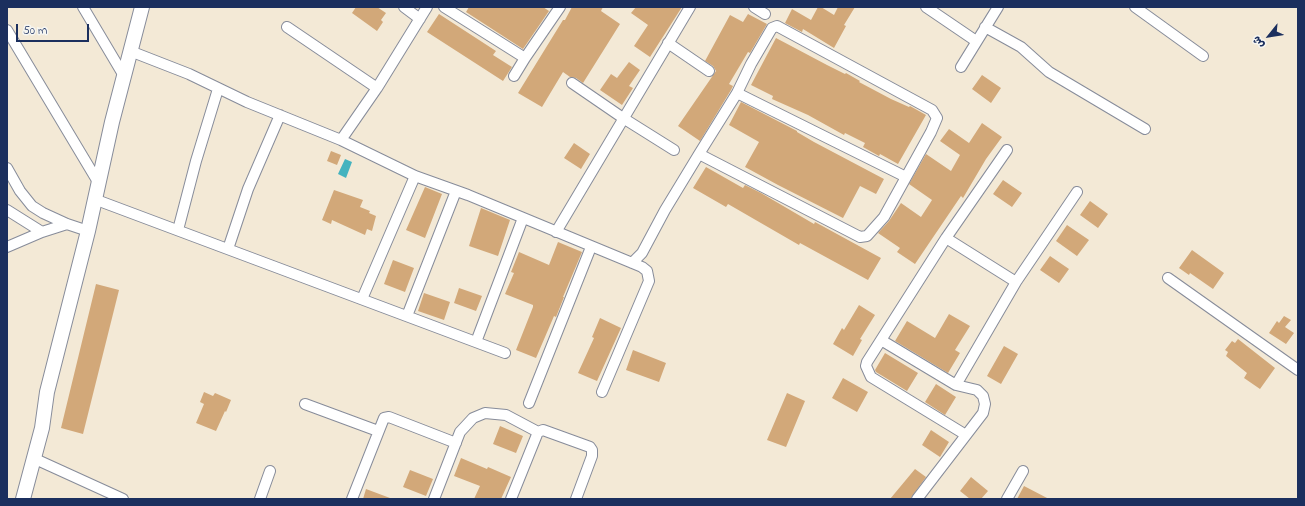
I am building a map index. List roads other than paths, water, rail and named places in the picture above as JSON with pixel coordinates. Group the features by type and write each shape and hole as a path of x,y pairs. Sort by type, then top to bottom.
{"main road":[{"path":"23,499 44,415 46,392 88,231 98,182 142,7"},
{"path":"13,499 32,424 46,392"}],"street":[{"path":"83,7 124,76"},
{"path":"404,7 420,19"},
{"path":"341,140 377,88 427,7"},
{"path":"444,7 525,58"},
{"path":"514,76 560,7"},
{"path":"556,232 690,7"},
{"path":"754,7 765,14"},
{"path":"926,7 976,41"},
{"path":"961,67 998,7"},
{"path":"1135,7 1203,56"},
{"path":"632,263 642,253 665,210 699,154 737,93 751,64 772,28 777,26 932,110 937,118 931,132 884,217 867,236 860,237 699,154"},
{"path":"287,27 377,88"},
{"path":"985,27 1021,47 1049,72 1145,129"},
{"path":"7,30 98,182"},
{"path":"668,43 709,72"},
{"path":"130,51 189,74 280,115 341,140 414,176 456,190 642,267 647,271 649,281 602,392"},
{"path":"572,83 623,118 674,150"},
{"path":"178,230 196,161 218,88"},
{"path":"737,93 906,177"},
{"path":"228,249 248,188 280,115"},
{"path":"966,435 871,377 866,366 866,362 946,238 1007,150"},
{"path":"7,168 20,191 32,206 67,224 88,231"},
{"path":"362,299 414,176"},
{"path":"407,316 456,190"},
{"path":"956,384 1016,282 1077,192"},
{"path":"94,199 505,353"},
{"path":"7,210 42,232"},
{"path":"476,342 523,218"},
{"path":"7,247 42,232 67,224"},
{"path":"946,238 1016,282"},
{"path":"529,403 591,246"},
{"path":"1168,278 1298,370"},
{"path":"881,340 956,384 977,390 983,396 986,404 983,413 917,499"},
{"path":"305,404 378,431"},
{"path":"434,499 460,432 473,418 485,413 506,415 538,432 544,430 590,447 592,450 592,456 576,499"},
{"path":"352,499 384,418 389,417 456,443"},
{"path":"511,499 538,432"},
{"path":"34,458 123,499"},
{"path":"260,499 270,471"},
{"path":"1007,499 1022,471"}],"water":[{"path":"345,159 352,162 346,178 338,174"}]}
